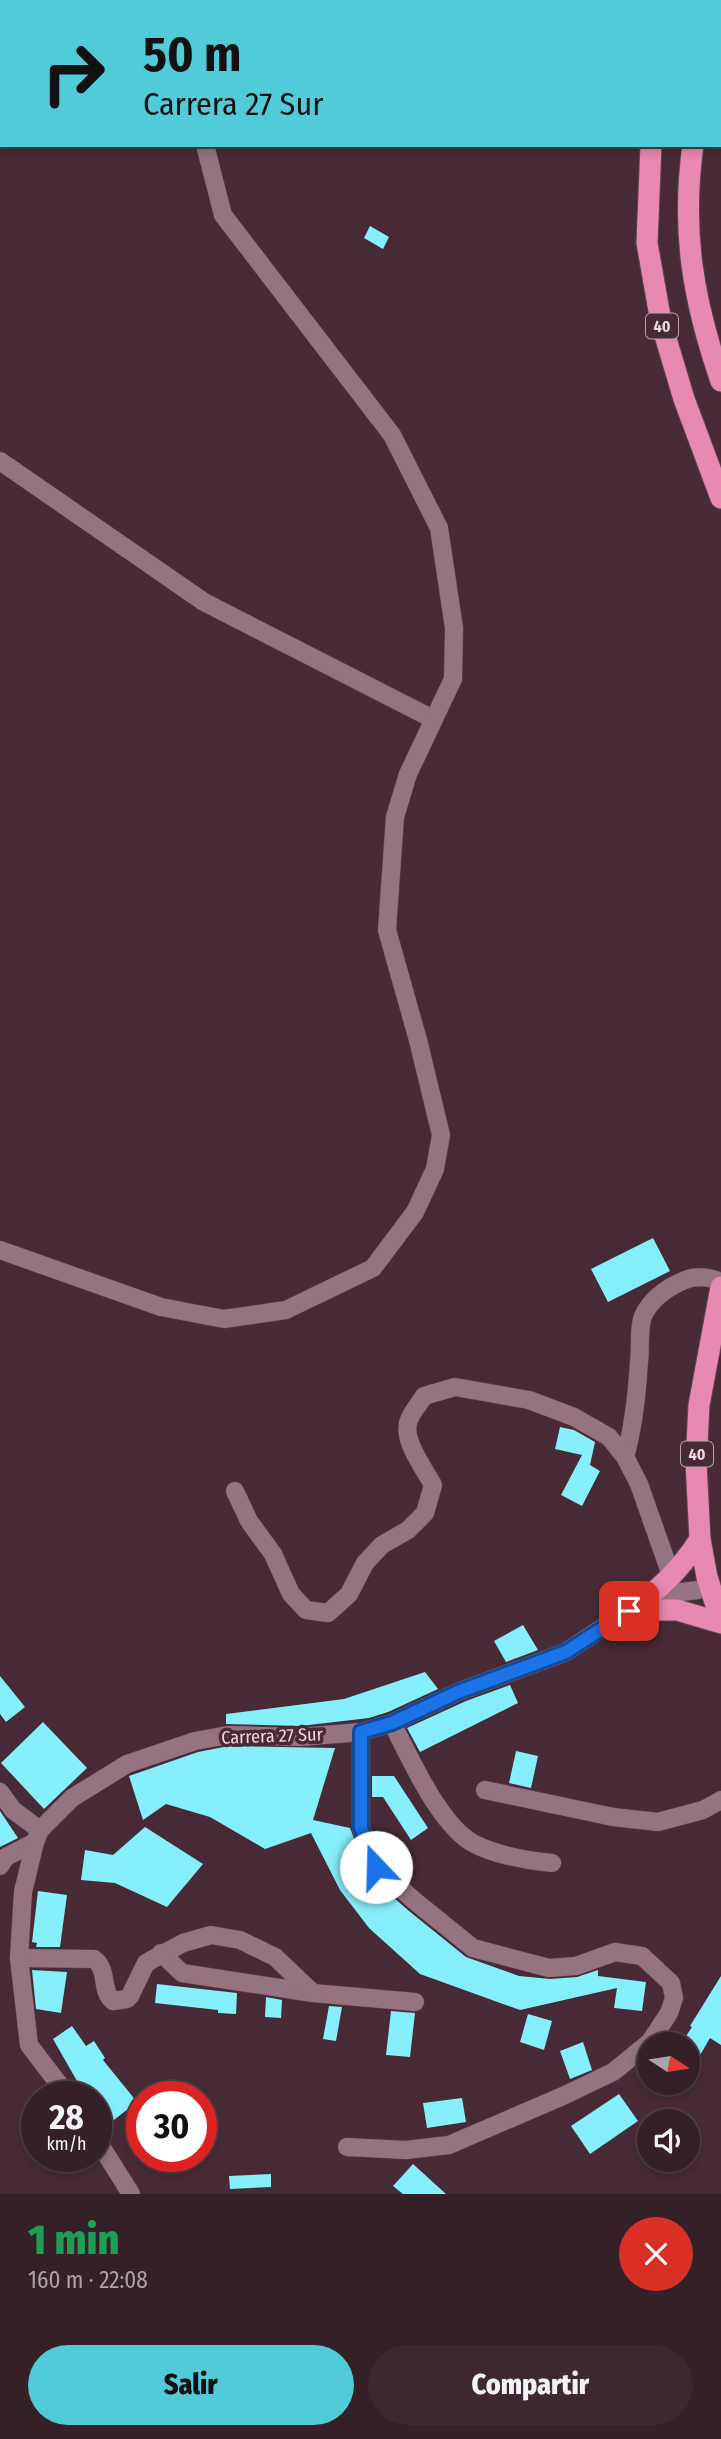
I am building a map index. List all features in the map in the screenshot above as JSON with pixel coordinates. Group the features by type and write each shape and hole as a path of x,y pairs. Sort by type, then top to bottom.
{"highway":[{"name":"40","path":"651,147 647,243 661,321 684,398 721,498"},
{"name":"40","path":"693,147 687,219 694,289 705,335 721,381"},
{"path":"688,184 701,147"},
{"name":"40","path":"721,1285 699,1405 696,1462 700,1539 707,1577 721,1622"},
{"path":"629,1611 652,1596 672,1577 700,1539"},
{"path":"629,1611 677,1610 721,1622"}],"street":[{"path":"0,1250 161,1307 224,1319 286,1310 373,1268 415,1212 435,1169 441,1135 387,929 395,817 408,774 453,679 454,628 439,528 393,435 223,215 206,147"},
{"path":"0,461 204,602 433,719"},
{"path":"625,1457 635,1406 643,1317 653,1301 671,1286 692,1278 716,1279 721,1285"},
{"path":"235,1491 248,1521 273,1554 291,1594 306,1610 328,1613 349,1594 365,1563 382,1545 408,1531 425,1513 433,1485 410,1447 408,1422 424,1396 455,1387 529,1400 574,1417 609,1437 625,1457 639,1485 672,1577"},
{"name":"Carrera 27 Sur","path":"0,1866 6,1857 37,1836 72,1798 127,1764 195,1741 228,1735 300,1737 361,1732 392,1723 458,1692 566,1652 629,1611 678,1593 698,1590"},
{"path":"392,1723 431,1797 464,1837 482,1848 552,1863"},
{"path":"347,2147 407,2150 449,2145 613,2072 650,2042 669,2012 674,1998 671,1983 642,1956 615,1952 576,1966 549,1968 472,1948 376,1867 361,1828 361,1732"},
{"path":"485,1790 612,1817 658,1822 703,1810 721,1800"},
{"path":"0,1793 37,1836 23,1892 19,1958 29,2045 57,2081"},
{"path":"19,1958 94,1959 102,1966 107,1996 113,2001 127,1999 146,1963 183,1943 211,1935 240,1940 275,1956 313,1993"},
{"path":"161,1953 182,1973 313,1993 415,2002"},
{"path":"112,2164 131,2194"}],"building":[{"path":"370,226 389,237 383,249 364,238"},
{"path":"653,1238 670,1271 608,1302 591,1269"},
{"path":"560,1427 574,1430 595,1442 590,1465 600,1471 582,1506 561,1495 582,1455 555,1449"},
{"path":"523,1625 538,1650 506,1662 494,1641"},
{"path":"425,1672 438,1689 369,1718 300,1726 226,1724 226,1714 344,1699"},
{"path":"0,1676 25,1707 6,1722 0,1714"},
{"path":"510,1685 518,1703 420,1752 407,1728 466,1701"},
{"path":"43,1722 87,1768 44,1809 1,1763"},
{"path":"229,1746 335,1748 313,1820 350,1828 368,1875 409,1911 466,1957 519,1976 550,1979 577,1977 598,1970 598,1976 646,1982 642,2011 614,2008 617,1988 520,2010 420,1974 369,1928 340,1890 311,1833 265,1849 210,1817 166,1804 143,1820 129,1776 198,1752"},
{"path":"516,1751 538,1756 531,1788 509,1783"},
{"path":"372,1776 394,1776 428,1828 411,1840 383,1797 372,1797"},
{"path":"0,1811 18,1838 0,1847"},
{"path":"145,1827 203,1864 167,1907 115,1883 81,1880 85,1850 113,1855"},
{"path":"38,1891 67,1895 60,1947 36,1947 37,1943 32,1942"},
{"path":"32,1970 67,1972 61,2013 36,2009"},
{"path":"721,1976 721,2045 710,2038 700,2055 700,2032 689,2032 692,2027 690,2026"},
{"path":"157,1984 237,1993 236,2014 155,2003"},
{"path":"266,1997 282,2000 281,2018 265,2017"},
{"path":"329,2006 342,2007 336,2041 323,2039"},
{"path":"391,2011 415,2013 410,2057 386,2055"},
{"path":"528,2014 552,2021 544,2050 520,2042"},
{"path":"72,2026 86,2046 94,2041 105,2058 103,2060 126,2088 126,2111 112,2121 112,2081 77,2081 53,2039"},
{"path":"583,2042 592,2070 570,2079 560,2051"},
{"path":"619,2094 637,2120 590,2154 571,2126"},
{"path":"462,2098 466,2122 427,2128 423,2103"},
{"path":"413,2164 446,2194 403,2194 393,2186"},
{"path":"271,2174 271,2187 230,2189 229,2176"}],"route":[{"path":"376,1867 361,1828 361,1732 392,1723 458,1692 566,1652 629,1611"}]}
